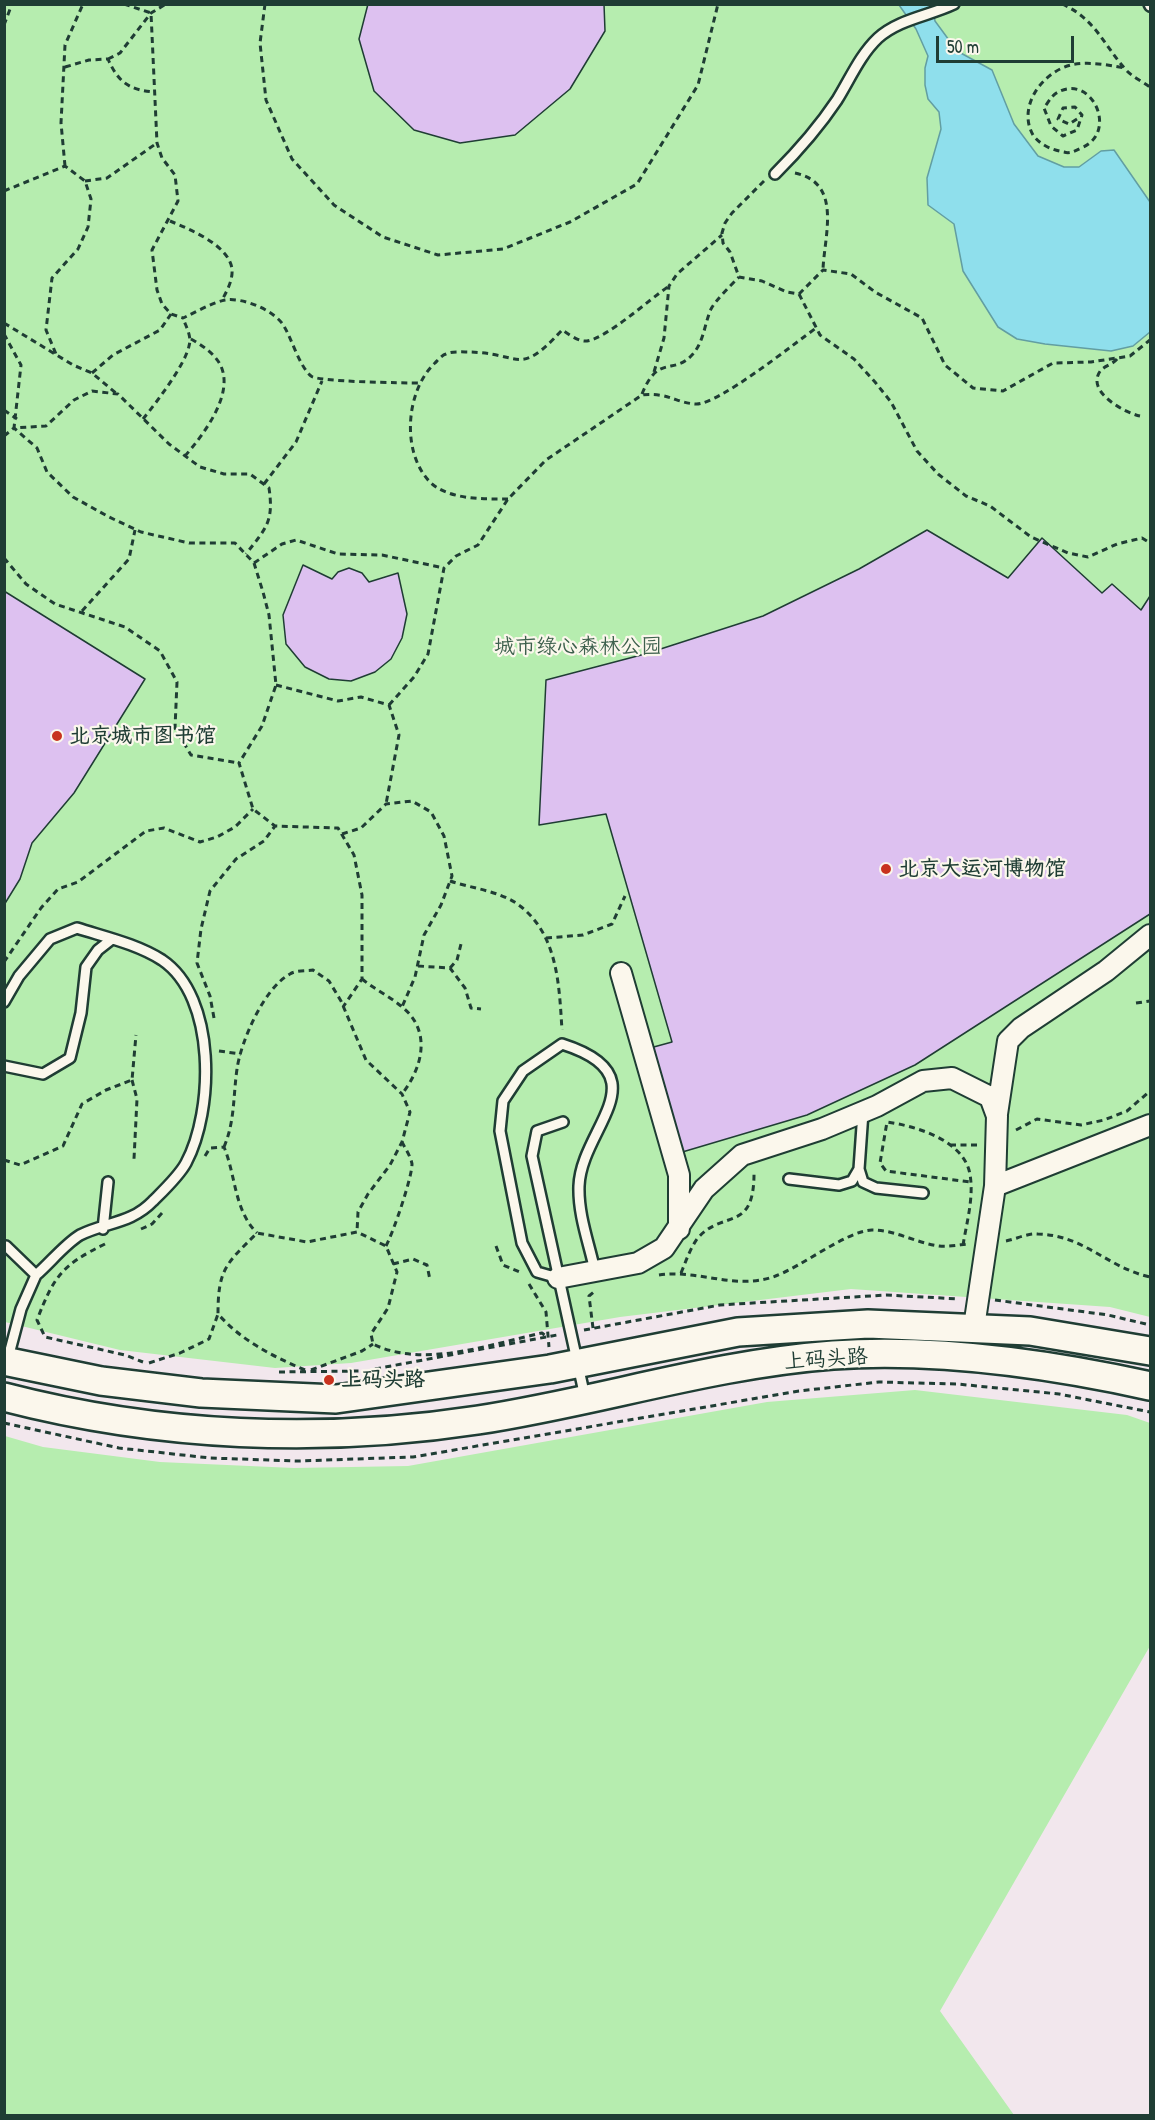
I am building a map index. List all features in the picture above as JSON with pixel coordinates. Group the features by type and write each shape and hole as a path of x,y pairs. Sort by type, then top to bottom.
{"main road":[{"name":"上码头路","path":"5,1364 101,1381 201,1393 336,1399 576,1364 738,1332 868,1324 1030,1331 1150,1351"},
{"name":"上码头路","path":"4,1397 93,1417 241,1434 373,1432 479,1420 711,1372 833,1355 933,1356 1068,1368 1150,1386"}],"street":[{"path":"974,1327 995,1186 997,1116 1008,1041 1021,1028 1106,971 1150,935"},
{"path":"621,973 679,1175 679,1229"},
{"path":"558,1278 596,1280 638,1263 664,1248 704,1189 742,1155 822,1129 863,1112 923,1081 952,1078 990,1097 997,1116"},
{"path":"995,1186 1150,1125"}],"lane":[{"path":"775,174 810,137 845,88 858,63 879,37 909,20 954,4"},
{"path":"4,1002 18,976 50,939 77,928 112,939 163,961 183,980 198,1015 207,1056 201,1120 186,1164 152,1203 123,1222 80,1236 36,1275 21,1309 5,1364"},
{"path":"4,1066 43,1074 70,1058 81,1013 86,967 98,950 112,939"},
{"path":"558,1278 537,1272 522,1243 500,1131 503,1101 523,1071 562,1044 580,1050 599,1063 611,1080 612,1103 586,1157 579,1184 581,1218 596,1280"},
{"path":"863,1112 859,1168 863,1182 876,1188 923,1193"},
{"path":"563,1122 537,1131 532,1156 585,1399"},
{"path":"789,1179 839,1185 852,1181 859,1168"},
{"path":"103,1229 108,1182"},
{"path":"6,1246 36,1275"}],"path":[{"path":"64,166 61,123 65,45 83,4"},
{"path":"124,4 151,14"},
{"path":"65,67 89,60 108,59 120,53 151,14 166,4"},
{"path":"265,4 260,43 266,100 292,159 334,205 353,218 383,237 438,255 503,249 570,222 637,184 698,85 718,4"},
{"path":"1062,4 1074,10 1097,28 1125,68 1150,87"},
{"path":"4,5 12,6 4,25"},
{"path":"151,14 157,143 162,158 175,175 178,201 170,221 152,250 157,290 162,304 171,314 183,318 222,300 233,299 278,317 310,376 322,381 339,379 420,383"},
{"path":"108,59 120,81 136,90 154,92"},
{"path":"1077,119 1069,124 1058,119 1063,108 1075,107 1082,115 1077,130 1063,136 1051,126 1044,108 1054,94 1072,89 1087,94 1098,106 1100,127 1088,146 1068,153 1049,149 1034,136 1027,121 1030,99 1044,80 1070,65 1098,64 1125,68"},
{"path":"85,181 107,178 157,143"},
{"path":"56,354 46,330 47,302 52,278 78,249 88,227 91,199 85,181 64,166"},
{"path":"4,191 64,166"},
{"path":"739,277 722,235 724,223 759,184 775,174 787,171 813,179 826,198 828,237 823,270 800,294"},
{"path":"170,221 213,244 230,260 232,270 222,300"},
{"path":"508,499 446,493 435,488 423,475 412,438 411,422 413,400 430,368 446,354 487,352 517,360 529,360 545,348 562,330 578,340 587,341 609,330 669,286 677,274 722,235"},
{"path":"823,270 851,274 875,292 922,318 945,365 973,388 1003,391 1053,363 1130,356 1150,340"},
{"path":"739,277 762,281 787,292 800,294"},
{"path":"654,372 661,367 683,362 691,356 705,331 712,306 739,277"},
{"path":"642,395 654,372 664,338 669,286"},
{"path":"800,294 820,335 854,359 875,382 891,402 917,451 938,474 966,496 990,506 1031,537 1068,553 1088,557 1125,542 1142,538 1150,543"},
{"path":"92,373 113,355 160,330 171,314"},
{"path":"143,419 157,403 189,346 183,318"},
{"path":"4,323 92,373 200,467 224,474 250,474 269,488 272,511 264,530 246,554"},
{"path":"389,705 418,672 428,654 444,568 456,556 478,545 508,499 546,460 642,395 657,393 696,404 709,400 758,371 816,328"},
{"path":"4,334 21,365 17,419 14,428 4,436"},
{"path":"185,456 200,439 225,385 219,362 207,349 189,338"},
{"path":"1118,358 1102,370 1098,378 1102,393 1126,413 1140,417"},
{"path":"264,484 296,442 322,381"},
{"path":"14,428 46,426 74,400 92,391 118,394"},
{"path":"4,410 17,419"},
{"path":"14,428 37,447 47,472 73,497 135,530 189,543 235,543 254,563 269,615 276,686 262,726 239,763 253,809 275,826 338,828 354,855 362,895 362,979 343,1007"},
{"path":"82,611 129,559 135,530"},
{"path":"254,563 282,544 296,540 338,554 382,555 444,568"},
{"path":"4,558 26,584 55,604 125,627 160,651 177,682 175,728 191,755 239,763"},
{"path":"276,686 338,701 361,697 389,705"},
{"path":"342,834 361,828 386,804 399,735 389,705"},
{"path":"386,804 412,801 431,812 444,836 452,876 441,905 424,935 418,966 402,1007"},
{"path":"4,962 41,908 58,889 78,882 147,831 164,828 200,842 217,837 235,827 253,809"},
{"path":"216,1026 210,996 197,963 201,929 210,891 236,859 264,841 275,826"},
{"path":"450,881 516,903 538,923 552,951 559,985 562,1030"},
{"path":"546,938 583,935 612,924 625,896"},
{"path":"450,968 457,960 461,944"},
{"path":"418,966 450,968 465,988 471,1008 481,1010"},
{"path":"357,1232 358,1212 368,1194 390,1165 402,1142 410,1112 402,1094 366,1060 329,981 313,970 291,973 262,1003 241,1054 237,1068 233,1127 224,1147 236,1183 240,1210 246,1222 257,1233 307,1242 357,1232 386,1246 397,1272 388,1308 371,1334 373,1344"},
{"path":"362,979 402,1007 418,1026 422,1059 412,1081 402,1094"},
{"path":"1136,1003 1150,1001"},
{"path":"134,1159 137,1099 132,1080 136,1035"},
{"path":"218,1060 219,1046"},
{"path":"219,1051 241,1054"},
{"path":"4,1160 20,1165 63,1146 82,1104 105,1090 132,1080"},
{"path":"949,1145 983,1144 996,1140 1037,1119 1081,1125 1104,1120 1127,1111 1150,1091"},
{"path":"963,1245 970,1198 970,1182 969,1169 956,1149 925,1132 887,1122 880,1163 886,1171 970,1182"},
{"path":"200,1164 210,1148 211,1136"},
{"path":"386,1246 397,1226 398,1211 412,1163 402,1142"},
{"path":"210,1148 224,1147"},
{"path":"681,1273 698,1238 746,1210 754,1189 754,1167 749,1153"},
{"path":"134,1232 152,1224 168,1207"},
{"path":"653,1275 681,1273 716,1280 742,1281 771,1278 809,1261 848,1236 870,1230 887,1231 939,1246 986,1245 1036,1233 1062,1237 1092,1248 1112,1262 1137,1274 1150,1277"},
{"path":"107,1243 75,1258 52,1282 37,1320 45,1337 125,1355 147,1364 180,1353 209,1339 218,1314 218,1284 230,1260 257,1233"},
{"path":"373,1344 386,1350 403,1353 440,1353 542,1333 547,1337 546,1312 522,1273 502,1265 496,1246"},
{"path":"393,1264 413,1259 427,1265 430,1280"},
{"path":"593,1328 589,1296 596,1280"},
{"path":"218,1314 235,1334 308,1372 362,1352 373,1344"}],"green space":[{"name":"城市绿心森林公园","path":"5,5 1150,5 1150,1317 1110,1307 851,1289 620,1317 351,1363 275,1368 120,1350 5,1322"},
{"path":"915,1390 1127,1415 1150,1423 1150,1646 940,2011 1014,2115 5,2115 5,1436 43,1447 160,1462 294,1468 408,1466 767,1402"}],"water":[{"path":"899,5 932,5 935,21 957,51 992,70 1014,124 1038,156 1064,167 1079,167 1101,151 1114,150 1150,202 1150,332 1133,346 1111,351 1045,344 1017,339 998,327 963,271 954,224 928,205 927,178 941,129 939,112 928,99 925,85 928,56 916,29"}],"building":[{"path":"368,4 604,4 605,31 570,89 515,135 460,143 414,130 374,91 359,39"},
{"name":"北京大运河博物馆","path":"927,530 1008,578 1042,538 1102,593 1112,584 1141,610 1150,596 1150,914 915,1065 807,1115 679,1153 650,1048 672,1042 606,814 539,825 546,680 645,654 763,616 859,569"},
{"path":"303,565 332,579 338,572 349,568 362,573 369,582 398,573 407,614 402,638 391,659 375,672 351,681 329,679 305,667 286,644 283,615"},
{"name":"北京城市图书馆","path":"4,591 145,679 74,793 32,843 20,879 4,905"}],"place":[{"name":"北京城市图书馆","path":"57,736"},
{"name":"北京大运河博物馆","path":"886,869"},
{"name":"上码头路","path":"329,1380"}]}
